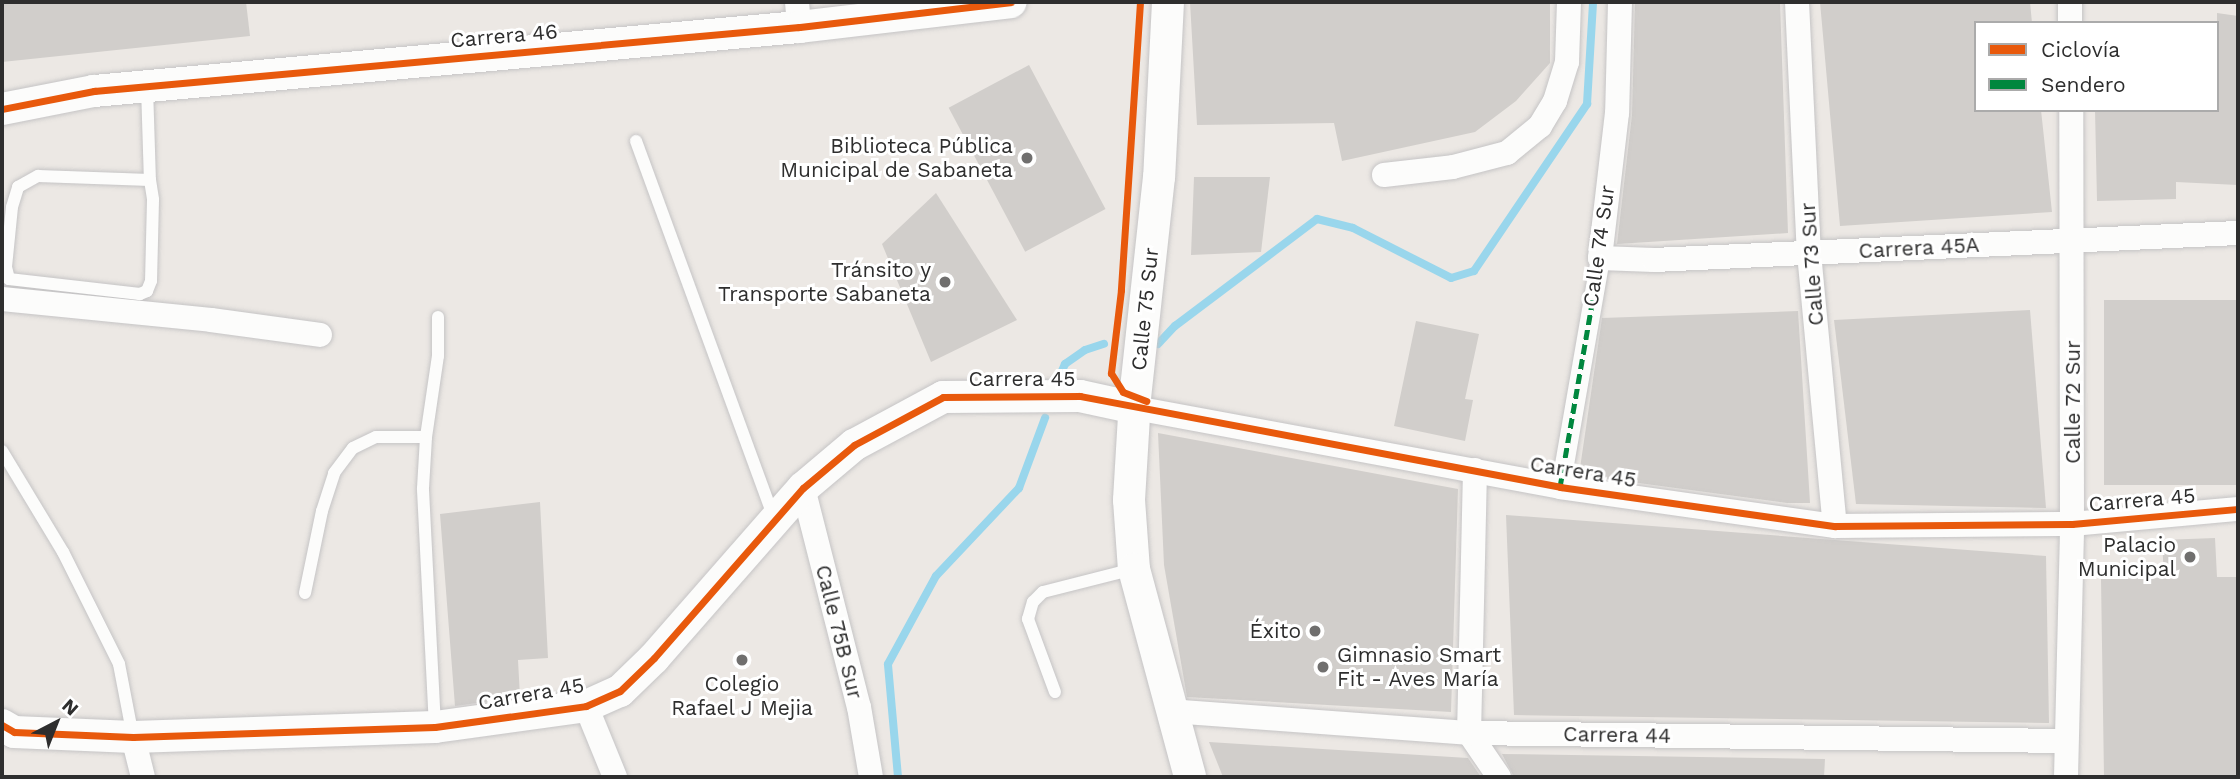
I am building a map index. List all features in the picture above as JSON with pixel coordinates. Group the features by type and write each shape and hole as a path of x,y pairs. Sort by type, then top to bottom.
{"street":[{"name":"Carrera 46","path":"2,108 94,92 798,14 1011,2"},
{"name":"Calle 75 Sur","path":"1168,2 1159,177 1135,408 1129,500 1134,569 1190,777"},
{"path":"1384,175 1452,167 1507,153 1540,126 1555,101 1567,62 1569,2"},
{"name":"Calle 74 Sur","path":"1560,487 1600,258 1617,113 1620,2"},
{"name":"Calle 73 Sur","path":"1797,2 1809,253 1835,526"},
{"path":"2070,2 2070,21"},
{"name":"Calle 72 Sur","path":"2066,777 2073,524 2071,112"},
{"name":"Carrera 45A","path":"1600,258 1654,260 2238,233"},
{"path":"2,299 211,320 320,335"},
{"name":"Carrera 45","path":"6,733 133,737 435,727 586,706 620,691 654,658 803,488 854,445 943,397 1080,396 1560,487 1835,526 2073,524 2238,509"},
{"path":"1475,470 1469,733 1499,777"},
{"name":"Calle 75B Sur","path":"803,488 859,707 871,777"},
{"path":"586,706 615,777"},
{"name":"Carrera 44","path":"1170,710 1469,733 2065,741"},
{"path":"133,737 143,777"}],"lane":[{"path":"147,87 153,200 151,281 147,291 139,293 14,282 9,279 4,267 12,207 18,187 38,176 150,180"},
{"path":"636,141 775,520"},
{"path":"435,727 423,488 426,437 438,356 438,317"},
{"path":"305,593 321,511 334,473 353,448 376,437 426,437"},
{"path":"2,451 63,552 119,664 133,737"},
{"path":"1055,692 1027,619 1033,602 1043,592 1134,569"}],"building":[{"path":"2,2 246,2 250,36 2,62"},
{"path":"1190,2 1550,2 1550,63 1516,101 1475,132 1342,161 1334,123 1197,125"},
{"path":"1635,2 1780,2 1788,233 1617,244 1632,115"},
{"path":"1820,2 2030,2 2032,21 1974,21 1974,112 2041,112 2052,212 1840,226"},
{"path":"2217,13 2238,16 2238,185 2176,182 2176,199 2097,201 2095,112 2219,112"},
{"name":"Biblioteca Pública Municipal de Sabaneta","path":"1029,65 1106,209 1025,252 949,108"},
{"path":"1194,177 1270,177 1261,252 1191,255"},
{"name":"Tránsito y Transporte Sabaneta","path":"936,193 1017,320 931,362 882,244"},
{"path":"2104,300 2238,300 2238,485 2104,485"},
{"path":"2030,310 2046,508 1856,504 1834,320"},
{"path":"1798,311 1810,503 1787,503 1579,475 1602,318"},
{"path":"1416,321 1479,334 1465,399 1473,400 1465,441 1394,426"},
{"name":"Éxito","path":"1158,433 1458,489 1451,712 1187,697 1164,565"},
{"path":"540,502 548,658 518,660 520,697 455,706 440,514"},
{"path":"1506,515 2046,556 2049,723 1514,715"},
{"path":"2215,538 2217,577 2238,577 2238,777 2104,777 2101,579 2164,578 2162,540"},
{"path":"1209,742 1468,758 1481,777 1223,777"},
{"path":"1502,754 1825,759 1824,777 1514,777"}],"waterway":[{"path":"1158,344 1175,326 1317,219 1353,228 1451,278 1474,271 1587,104 1593,2"},
{"path":"1061,373 1065,364 1085,350 1104,344"},
{"path":"898,777 888,664 936,576 1019,488 1045,418"}],"marked path":[{"path":"1560,487 1600,258"}],"cycle path":[{"path":"2,109 94,91 799,27 1011,2"},
{"path":"1140,2 1121,290 1111,373 1123,392 1146,401"},
{"path":"2,725 14,732 133,737 435,727 586,706 620,691 654,658 803,488 854,445 943,397 1080,396 1560,487 1835,526 2072,524 2238,509"}],"place":[{"name":"Biblioteca Pública Municipal de Sabaneta","path":"1027,158"},
{"name":"Tránsito y Transporte Sabaneta","path":"945,282"},
{"name":"Palacio Municipal","path":"2190,557"},
{"name":"Éxito","path":"1315,631"},
{"name":"Colegio Rafael J Mejia","path":"742,660"},
{"name":"Gimnasio Smart Fit - Aves María","path":"1323,667"}]}
